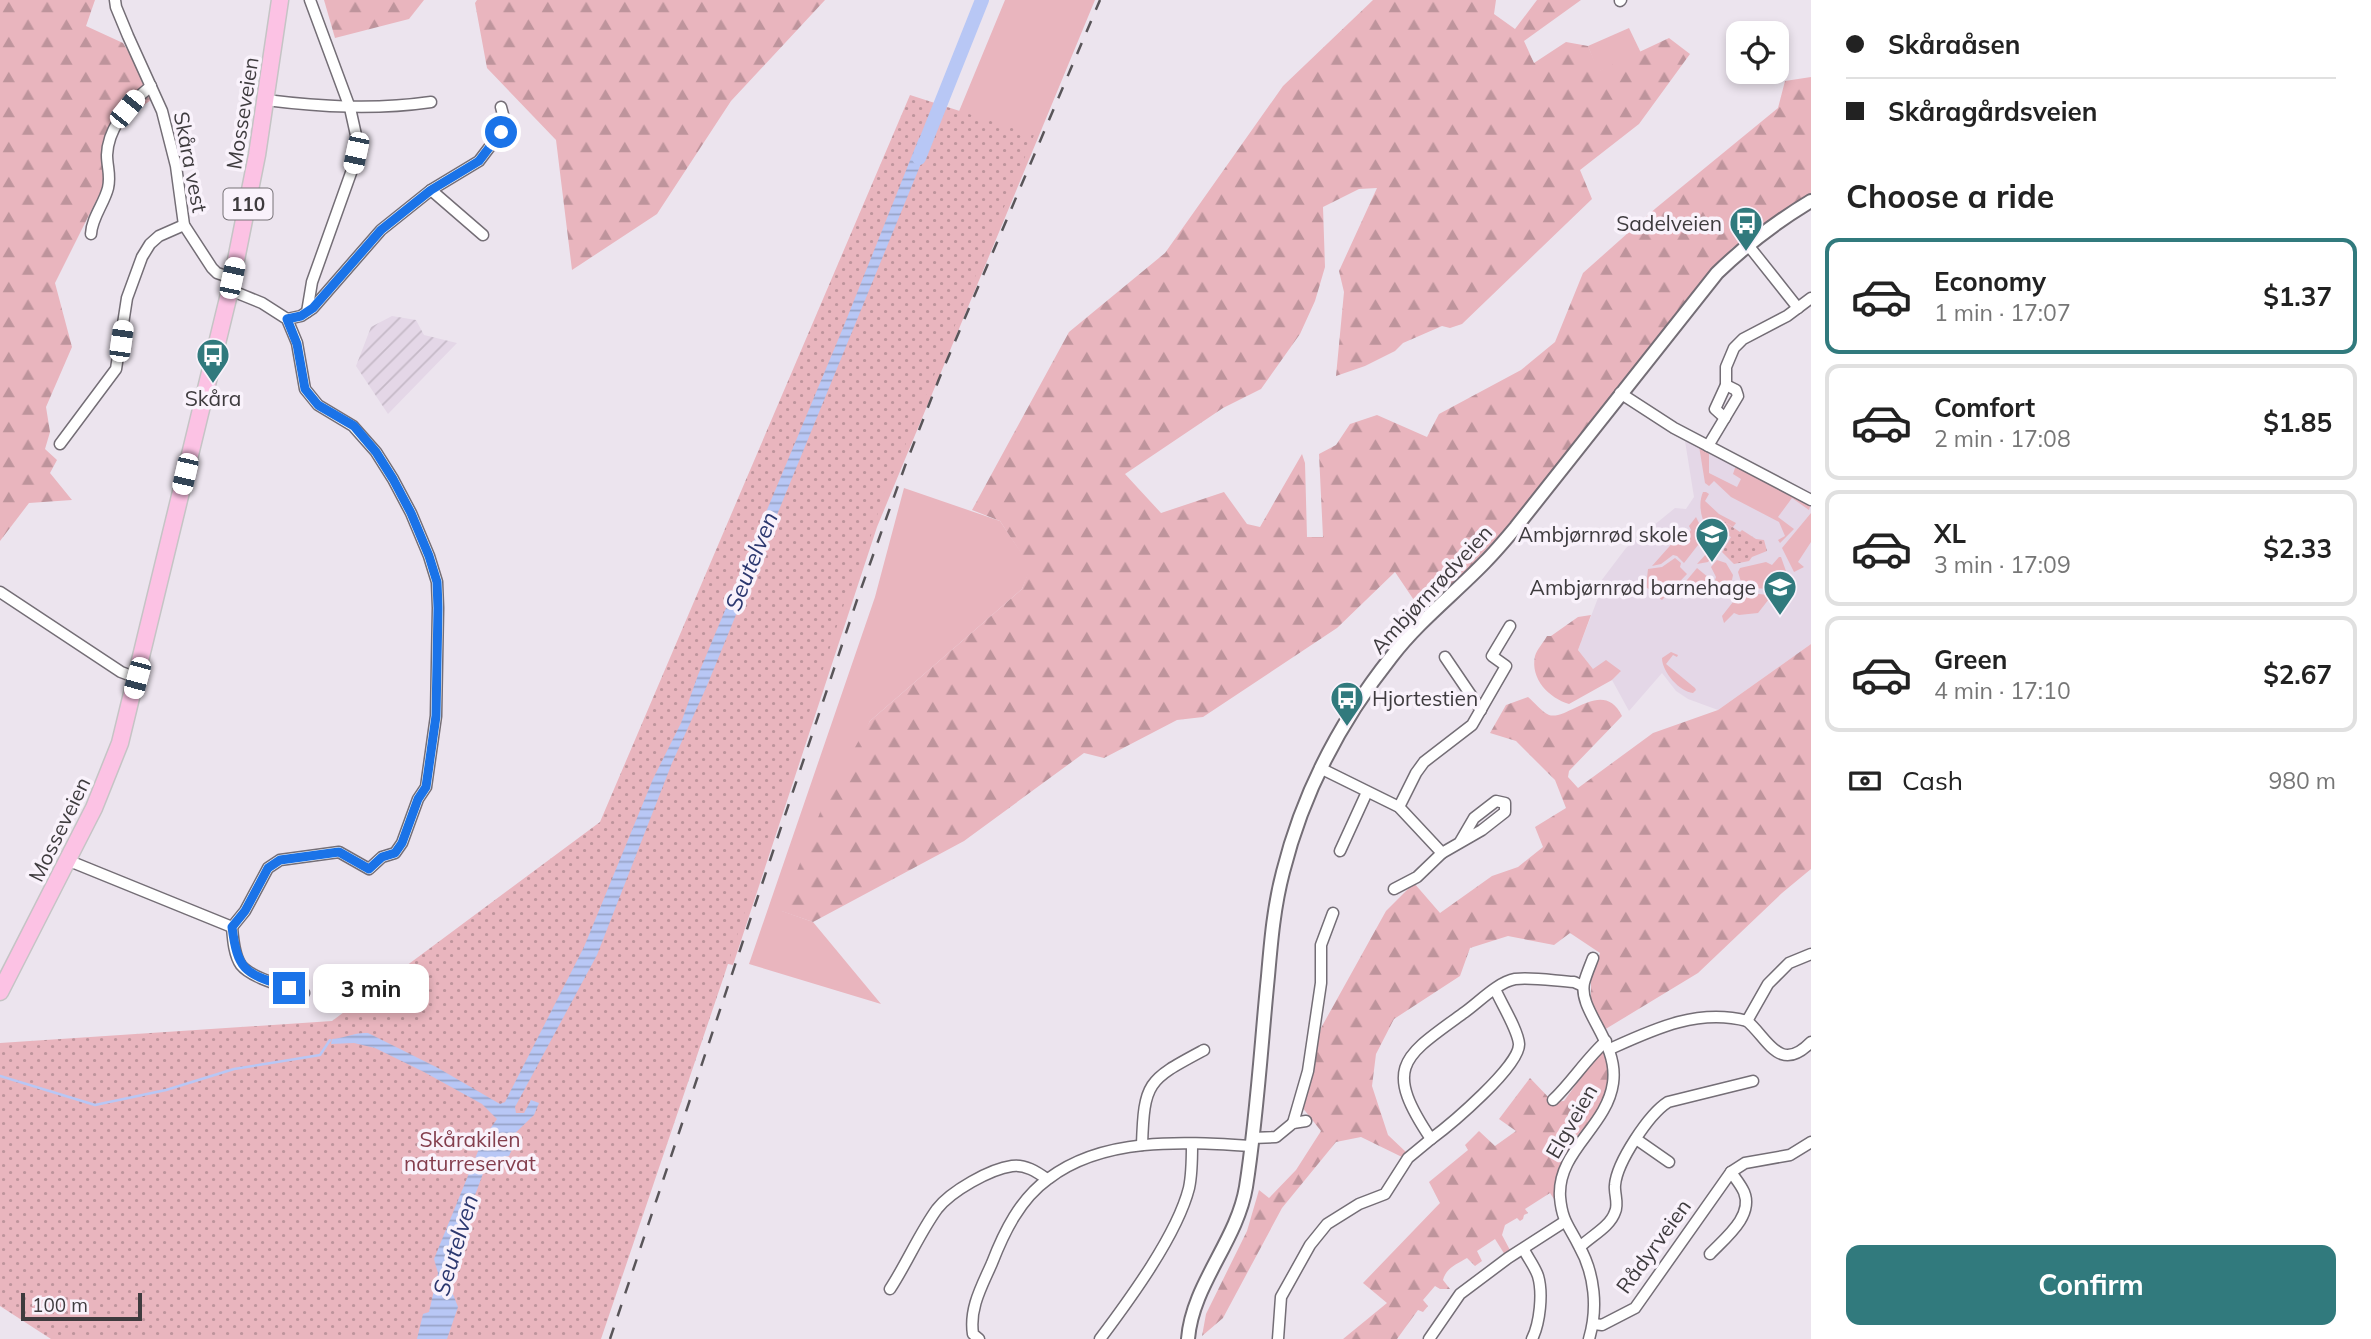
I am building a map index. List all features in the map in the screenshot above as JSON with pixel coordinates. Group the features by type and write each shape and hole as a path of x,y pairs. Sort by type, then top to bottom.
{"highway":[{"name":"Mosseveien","path":"0,992 109,774 137,678 231,284 266,100 279,1"}],"street":[{"name":"Skåra vest","path":"115,0 162,111 172,144 184,225 217,273 287,319"},
{"path":"307,312 312,282 356,153 356,135 350,108 310,0"},
{"path":"91,234 92,223 111,176 107,156 110,137 117,122 151,86"},
{"path":"266,100 329,108 387,107 431,102"},
{"path":"304,993 264,979 242,966 235,952 232,927 245,911 268,868 280,860 339,852 369,869 382,857 395,853 402,843 418,799 426,787 436,716 438,608 437,582 411,513 376,452 354,426 318,405 305,389 297,344 287,319 307,312 340,279 381,230 431,190 479,161 501,132 505,122 501,107"},
{"path":"431,190 483,235"},
{"name":"Ambjørnrødveien","path":"1188,1339 1197,1303 1227,1244 1241,1207 1282,873 1320,768 1347,719 1393,654 1485,563 1516,527 1717,273 1779,220 1811,201"},
{"path":"60,444 116,369 127,298 142,257 159,236 184,225"},
{"path":"1725,418 1715,409 1726,385 1726,367 1734,348 1751,334 1807,304 1748,245"},
{"path":"1708,446 1739,395 1737,390 1726,385"},
{"path":"1620,393 1674,429 1811,500"},
{"path":"0,592 121,672 137,678"},
{"path":"1399,807 1424,762 1472,725 1506,666 1487,655 1510,626"},
{"path":"1444,657 1481,710"},
{"path":"1320,768 1399,807 1442,853"},
{"path":"1340,851 1367,792"},
{"path":"1394,889 1417,877 1442,853 1482,830 1506,812 1505,803 1496,800 1474,818 1460,842"},
{"path":"67,860 232,927"},
{"path":"1293,1123 1308,1071 1321,983 1321,945 1333,914"},
{"path":"1747,1021 1768,984 1789,962 1811,954"},
{"path":"1431,1139 1406,1098 1404,1075 1409,1058 1421,1044 1495,989 1513,979 1574,982 1583,986 1594,958"},
{"name":"Elgveien","path":"1583,986 1589,1010 1608,1045 1615,1065 1611,1098 1564,1169 1560,1195 1564,1222 1580,1247 1591,1274 1594,1324 1589,1339"},
{"path":"1278,1339 1281,1297 1310,1245 1327,1224 1359,1204 1385,1194 1408,1158 1485,1092 1517,1055 1519,1043 1495,989"},
{"path":"1608,1045 1691,1018 1735,1018 1747,1021 1771,1049 1778,1053 1795,1053 1811,1042"},
{"name":"Elgveien","path":"1553,1100 1566,1088 1587,1058 1608,1045"},
{"path":"1142,1145 1143,1107 1153,1082 1170,1069 1204,1051"},
{"path":"1580,1247 1607,1225 1616,1211 1615,1182 1636,1139 1659,1108 1668,1102 1752,1081"},
{"path":"979,1339 973,1334 972,1312 1003,1236 1013,1217 1047,1179 1104,1152 1142,1145 1251,1142 1276,1137 1293,1123 1306,1121"},
{"path":"1636,1139 1669,1162"},
{"path":"1710,1254 1741,1220 1746,1207 1745,1193 1731,1172 1745,1163 1790,1155 1811,1142"},
{"path":"1100,1339 1154,1259 1183,1208 1190,1184 1192,1144"},
{"path":"890,1289 939,1207 960,1190 991,1172 1014,1166 1032,1169 1047,1179"},
{"name":"Rådyrveien","path":"1594,1324 1602,1325 1635,1308 1731,1172"},
{"path":"1429,1339 1460,1294 1508,1258 1564,1222"},
{"path":"1524,1250 1538,1276 1540,1297 1532,1339"}],"shaded area":[{"path":"392,316 416,320 424,335 457,343 388,414 356,366 371,327"},
{"name":"Ambjørnrød skole","path":"1685,441 1700,445 1811,503 1811,644 1718,710 1688,699 1676,691 1662,673 1629,711 1612,680 1620,672 1593,669 1578,650 1598,598 1601,581 1626,548 1675,508 1686,509 1694,497"}],"green space":[{"path":"0,0 95,0 86,26 123,43 156,96 113,129 104,185 55,283 72,347 46,407 50,432 45,449 57,460 50,473 72,500 29,503 0,541"},
{"path":"324,0 424,0 409,19 335,38"},
{"path":"477,0 825,0 731,101 657,214 572,270 556,140 487,68 475,3"},
{"path":"1005,0 1095,0 877,527 733,965 677,953 626,917"},
{"path":"1373,0 1496,0 1494,14 1515,29 1537,0 1581,0 1524,41 1534,63 1566,42 1588,46 1599,71 1669,38 1690,54 1639,124 1580,170 1592,199 1462,324 1450,328 1442,326 1403,343 1395,351 1365,366 1336,376 1344,292 1339,271 1377,188 1359,189 1323,207 1325,267 1315,301 1300,334 1261,389 1223,408 1125,474 1161,513 1224,492 1247,524 1260,527 1302,454 1305,463 1307,537 1323,537 1319,454 1336,445 1350,424 1377,415 1427,437 1439,414 1521,370 1555,342 1583,273 1656,208 1778,108 1784,84 1789,84 1789,80 1811,77 1811,198 1732,248 1533,500 1424,615 1395,572 1337,628 1203,717 1177,720 1104,758 1084,753 964,841 813,922 781,911 825,800 870,721 1022,589 1030,567 1000,521 972,510 1069,332 1165,253 1283,86"},
{"path":"1629,28 1641,53 1598,72 1588,46"},
{"name":"Skårakilen naturreservat","path":"910,95 1034,135 894,472 887,483 868,545 861,552 861,565 846,598 724,976 601,1339 51,1339 0,1306 0,1043 332,1021 600,822"},
{"path":"1699,446 1709,454 1709,473 1737,487 1741,479 1733,474 1735,468 1743,467 1811,503 1809,510 1792,498 1778,517 1794,529 1780,543 1778,540 1785,536 1779,522 1731,497 1714,481 1709,486 1705,483"},
{"path":"904,488 1000,521 1031,567 1022,589 870,721 782,911 813,922 881,1004 749,964 875,597"},
{"path":"1703,492 1709,494 1705,501 1719,514 1736,523 1733,527 1725,522 1724,533 1729,535 1719,548 1710,536 1701,514 1701,499"},
{"path":"1811,513 1811,542 1798,562 1804,567 1794,572 1782,548"},
{"path":"1696,517 1714,554 1708,562 1697,564 1707,553 1698,545 1684,563 1673,555 1661,564 1652,566 1676,539 1680,543 1691,530 1689,526"},
{"path":"1725,522 1740,532 1742,530 1756,539 1764,540 1767,551 1749,561 1734,564 1722,552 1731,537 1721,531"},
{"path":"1779,557 1787,574 1776,589 1747,588 1742,585 1738,572 1740,568 1766,562 1772,565"},
{"path":"1675,558 1687,574 1662,600 1646,587 1648,569 1662,567"},
{"path":"1717,560 1726,563 1733,575 1723,590 1714,583 1716,577 1711,567"},
{"path":"1697,568 1709,578 1694,596 1682,586"},
{"path":"1740,593 1767,595 1769,599 1758,613 1734,613 1724,623 1722,616"},
{"path":"1591,615 1578,650 1593,669 1606,660 1621,671 1612,680 1569,704 1548,692 1538,680 1535,656 1547,636 1578,617"},
{"path":"1811,644 1811,869 1698,973 1604,1030 1591,1004 1591,979 1600,953 1570,933 1554,945 1508,936 1470,948 1460,976 1394,1019 1376,1054 1372,1086 1388,1135 1407,1153 1404,1158 1361,1137 1336,1142 1282,1208 1223,1318 1202,1336 1206,1314 1247,1231 1259,1190 1269,1198 1296,1170 1321,1131 1302,1107 1321,1028 1386,911 1414,883 1440,913 1492,876 1518,867 1543,847 1535,827 1566,808 1555,780 1516,741 1490,733 1506,705 1528,697 1546,714 1557,715 1596,700 1605,700 1614,705 1622,716 1569,771 1568,777 1578,788 1653,733 1718,710"},
{"path":"1671,652 1678,655 1673,655 1666,664 1695,688 1693,693 1677,685 1668,675 1662,658"},
{"path":"1603,1047 1609,1067 1606,1097 1560,1167 1557,1181 1558,1205 1550,1193 1525,1209 1528,1213 1523,1219 1520,1221 1517,1218 1505,1225 1502,1235 1511,1252 1505,1255 1495,1239 1477,1251 1482,1261 1475,1266 1467,1258 1452,1267 1443,1280 1450,1289 1435,1286 1423,1300 1428,1306 1423,1312 1418,1310 1397,1339 1343,1339 1387,1303 1363,1283 1440,1203 1429,1182 1468,1150 1465,1145 1479,1131 1495,1146 1516,1131 1499,1119 1530,1078 1553,1102 1564,1101"}],"water":[{"path":"919,138 929,144 706,688 672,763 597,955 515,1107 516,1113 524,1113 531,1100 539,1103 534,1115 510,1138 514,1145 500,1167 484,1171 458,1241 449,1284 458,1307 447,1339 417,1339 423,1314 429,1312 438,1273 434,1259 483,1139 497,1119 482,1104 375,1048 354,1043 331,1044 332,1039 368,1033 438,1068 500,1104 505,1102 584,947 653,779 681,723 698,675"}],"waterway":[{"name":"Seutelven","path":"919,158 982,0"},
{"path":"0,1076 95,1105 166,1090 234,1069 320,1055 330,1040"}],"railway":[{"path":"610,1339 857,600 905,466 939,379 1100,0"}],"place":[{"name":"Sadelveien","path":"1746,253"},
{"name":"Skåra","path":"213,385"},
{"name":"Ambjørnrød skole","path":"1712,564"},
{"name":"Ambjørnrød barnehage","path":"1780,617"},
{"name":"Hjortestien","path":"1347,728"}],"route":[{"path":"289,988 264,979 242,966 235,952 232,927 245,911 268,868 280,860 339,852 369,869 384,855 395,853 402,843 418,799 426,787 430,769 438,678 438,608 437,582 411,513 376,452 354,426 318,405 305,389 297,344 287,319 301,316 313,308 381,230 431,190 479,161 501,132"}]}
